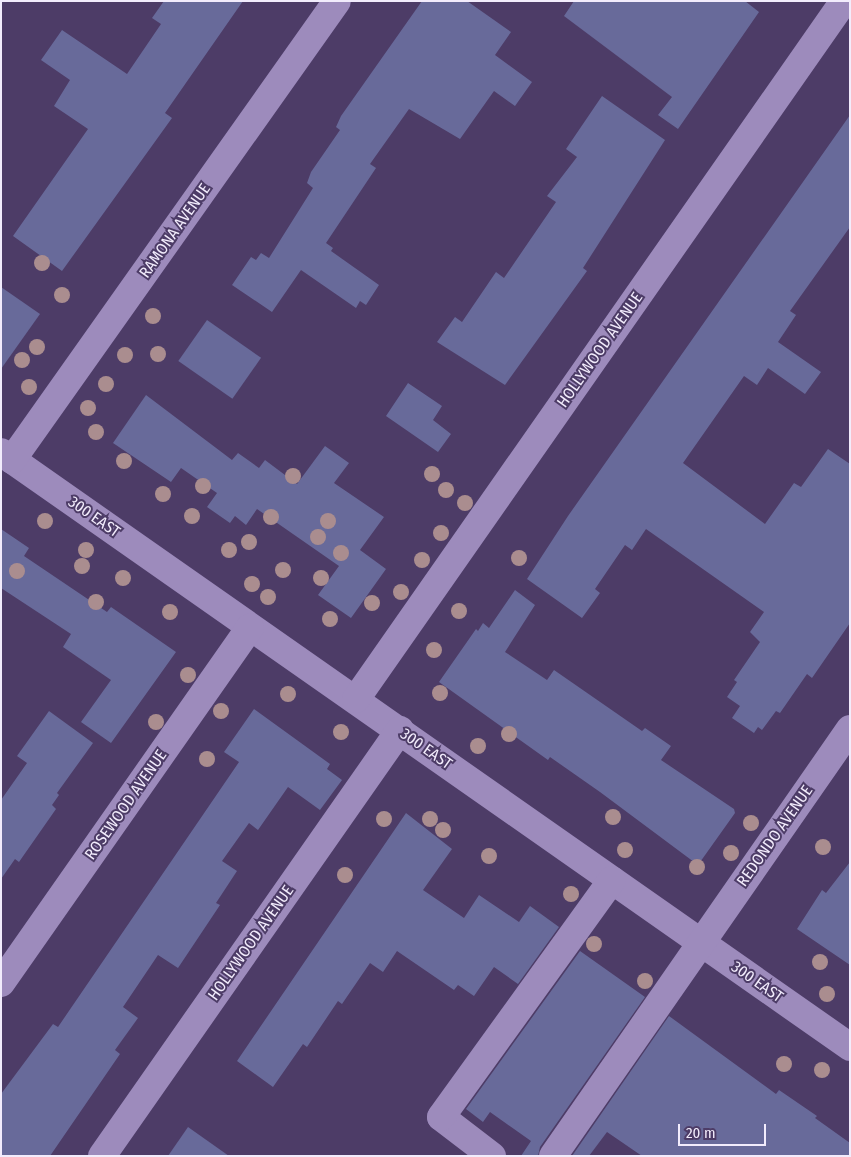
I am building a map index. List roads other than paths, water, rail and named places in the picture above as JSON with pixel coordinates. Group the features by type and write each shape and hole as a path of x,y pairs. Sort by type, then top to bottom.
{"street":[{"name":"RAMONA AVENUE","path":"7,456 337,1"},
{"name":"HOLLYWOOD AVENUE","path":"356,699 844,1"},
{"name":"300 EAST","path":"7,456 850,1047"},
{"name":"ROSEWOOD AVENUE","path":"1,983 250,627"},
{"name":"REDONDO AVENUE","path":"553,1156 677,981 700,942 841,761 850,729"},
{"name":"HOLLYWOOD AVENUE","path":"102,1156 400,730"},
{"path":"492,1156 441,1117 612,880"}]}
